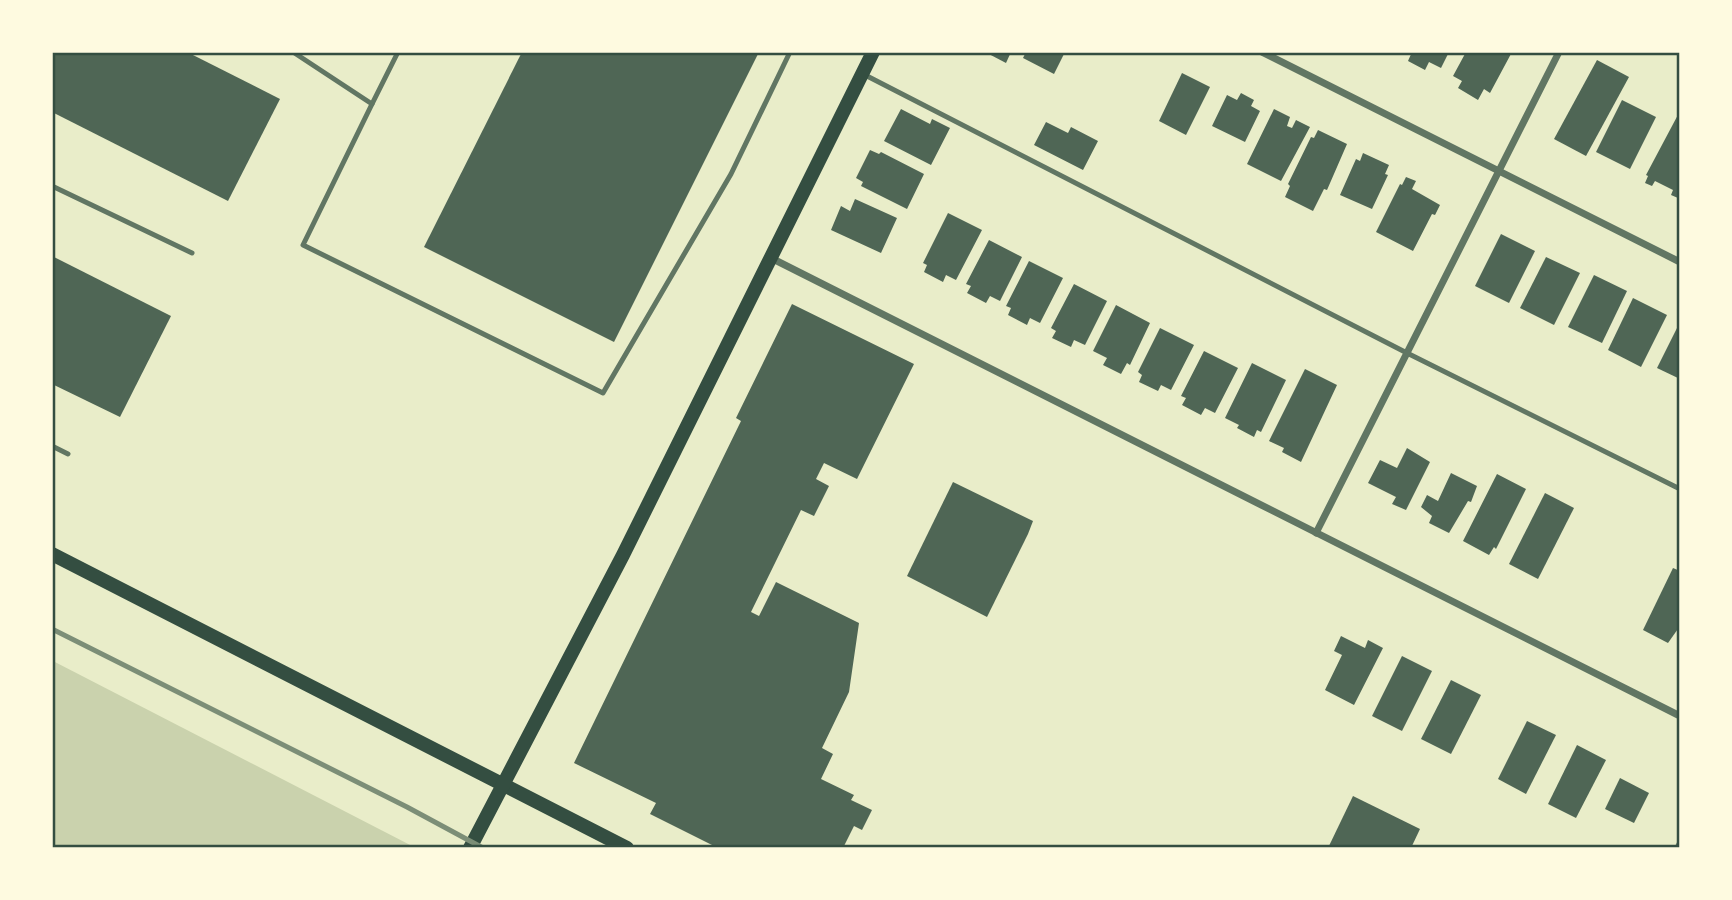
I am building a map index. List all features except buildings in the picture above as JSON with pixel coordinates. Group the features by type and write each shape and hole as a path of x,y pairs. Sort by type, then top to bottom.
{"main road":[{"path":"470,848 623,555 873,52"},
{"path":"52,554 627,848"}],"street":[{"path":"1262,52 1679,262"},
{"path":"1316,533 1559,52"},
{"path":"771,257 1679,716"}],"lane":[{"path":"293,52 372,104"},
{"path":"398,52 303,245 603,393 731,174 790,52"},
{"path":"862,74 1679,489"},
{"path":"52,186 192,253"},
{"path":"52,446 68,454"}],"green space":[{"path":"53,661 414,847 53,847"}],"railway":[{"path":"52,629 407,807 483,848"}]}
